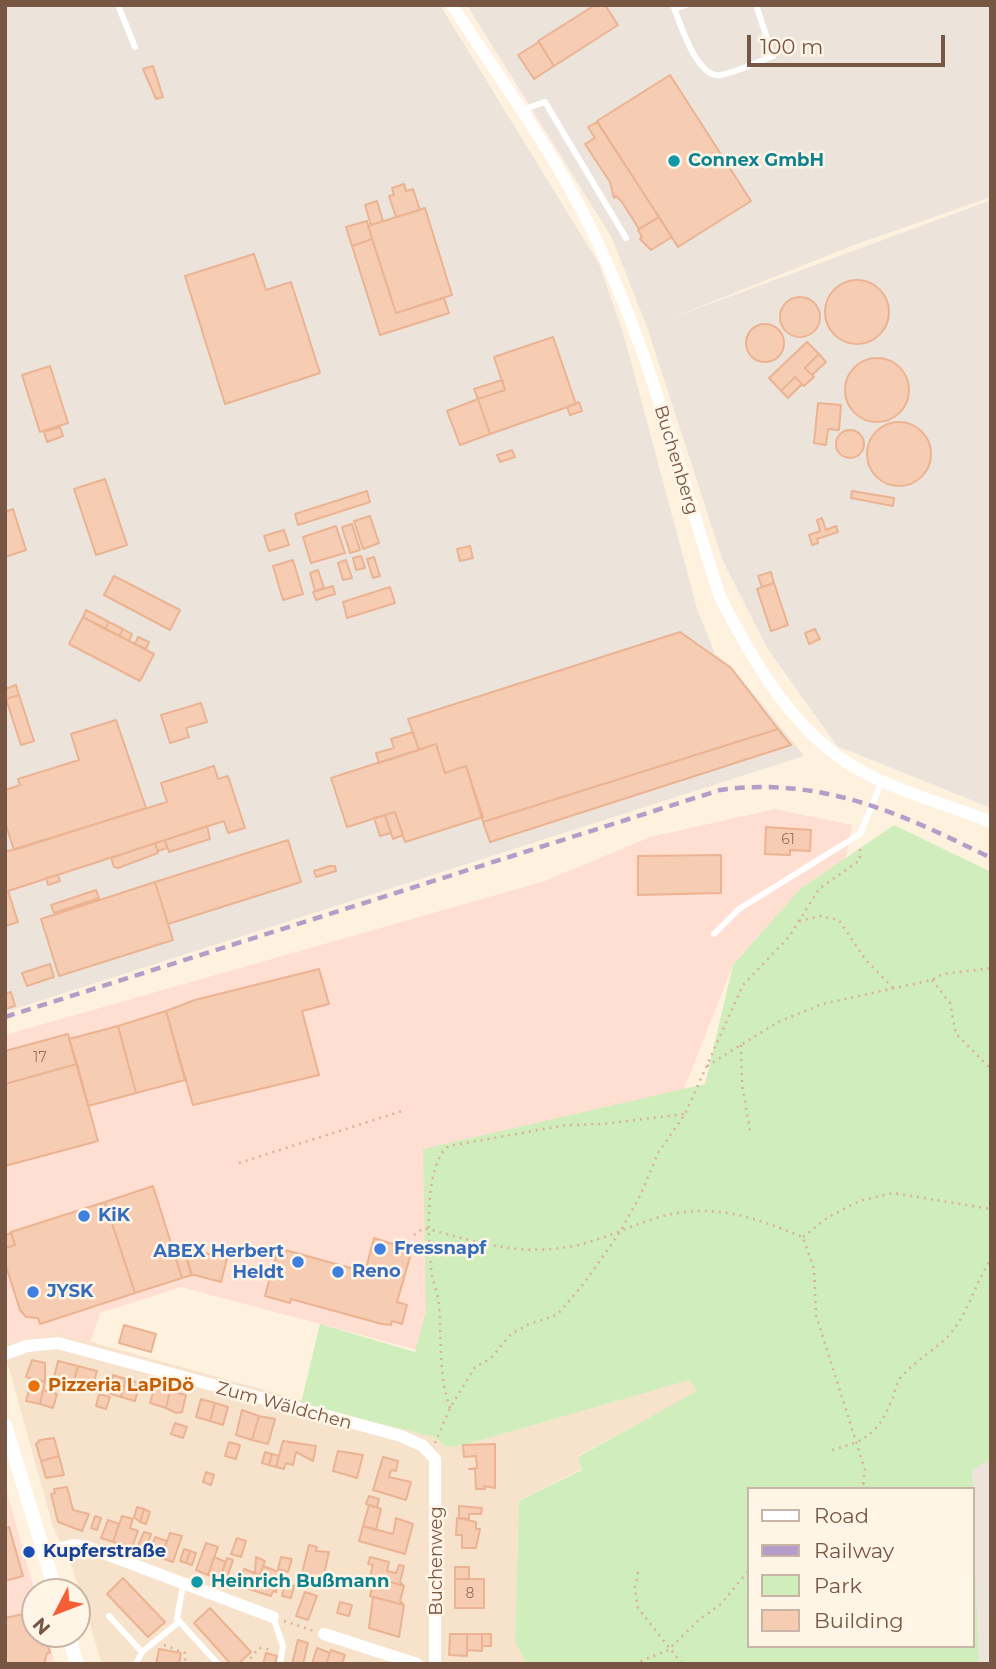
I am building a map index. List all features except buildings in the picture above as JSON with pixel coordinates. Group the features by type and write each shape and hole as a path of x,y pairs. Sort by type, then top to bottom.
{"street":[{"name":"Buchenberg","path":"452,5 592,230 636,330 720,597 741,638 795,716 845,761 882,780 991,822"},
{"name":"Zum Wäldchen","path":"5,1354 27,1346 58,1343 401,1436 423,1446 432,1456"},
{"path":"5,1424 52,1578"},
{"name":"Buchenweg","path":"432,1456 435,1664"},
{"path":"44,1552 74,1545 88,1547 273,1617"},
{"path":"324,1634 417,1664"}],"lane":[{"path":"118,5 135,47"},
{"path":"686,5 674,7 698,64 706,73 718,76 773,56 756,5"},
{"path":"520,111 545,102 626,238"},
{"path":"714,934 739,909 860,834 882,780"},
{"path":"136,1664 142,1652 179,1622 183,1585"},
{"path":"109,1616 142,1652"},
{"path":"273,1617 283,1651 279,1664"},
{"path":"179,1622 218,1664"}],"path":[{"path":"432,1456 450,1408 475,1367 489,1359 511,1334 529,1324 557,1315 585,1282 620,1232 659,1153 685,1114 743,985 789,937 819,889 860,860 860,834"},
{"path":"799,921 821,916 839,920 865,959 894,989"},
{"path":"707,1066 778,1022 822,1004 932,980 943,974 991,968"},
{"path":"932,980 950,1003 956,1034 991,1069"},
{"path":"741,1045 742,1084 750,1131"},
{"path":"239,1163 402,1111"},
{"path":"450,1408 443,1386 439,1304 432,1277 429,1199 439,1154 449,1146 566,1125 603,1125 685,1114"},
{"path":"803,1237 827,1218 859,1201 893,1193 991,1209"},
{"path":"414,1235 424,1228 512,1251 561,1248 665,1216 719,1209 763,1221 803,1237 814,1269 816,1315 865,1470 863,1483 859,1487"},
{"path":"832,1450 858,1443 873,1434 891,1402 898,1379 950,1334 968,1307 976,1280 991,1259"},
{"path":"863,1483 867,1487"},
{"path":"634,1664 668,1650 700,1619 721,1604 748,1571"},
{"path":"638,1572 635,1588 638,1608 668,1650 682,1664"},
{"path":"273,1617 324,1634"},
{"path":"161,1644 186,1653 185,1664"},
{"path":"246,1664 259,1648 283,1651"}],"shaded area":[{"path":"5,5 440,5 599,264 624,336 697,609 715,654 731,666 804,756 5,1012"},
{"path":"467,5 991,5 991,197 854,245 669,319 991,200 991,808 837,746 767,648 723,561 647,327 612,238"},
{"path":"775,809 852,825 846,858 800,889 733,965 684,1089 423,1150 433,1354 181,1287 100,1313 90,1343 54,1332 5,1344 5,1035 545,881 650,837"},
{"path":"55,1332 434,1437 446,1447 464,1445 688,1380 698,1392 578,1456 582,1469 519,1501 515,1642 527,1664 102,1664 91,1628 91,1578 75,1578 53,1527 5,1354 5,1344"},
{"path":"991,1458 991,1664 979,1664 975,1487 973,1487 972,1470"},
{"path":"5,1485 31,1578 21,1578 21,1648 51,1648 55,1664 5,1664"}],"green space":[{"path":"894,825 991,872 991,1458 972,1470 973,1487 748,1487 748,1648 975,1648 975,1556 979,1664 527,1664 515,1642 519,1501 582,1470 578,1457 697,1391 689,1380 464,1445 446,1447 434,1437 301,1403 320,1324 415,1352 426,1312 423,1149 705,1084 733,965 800,889"}],"railway":[{"path":"5,1017 720,790 757,787 793,789 860,802 893,813 991,858"}],"place":[{"name":"Connex GmbH","path":"674,161"},
{"name":"KiK","path":"84,1216"},
{"name":"Fressnapf","path":"380,1249"},
{"name":"ABEX Herbert Heldt","path":"298,1262"},
{"name":"Reno","path":"338,1272"},
{"name":"JYSK","path":"33,1292"},
{"name":"Pizzeria LaPiDö","path":"34,1386"},
{"name":"Kupferstraße","path":"29,1552"},
{"name":"Heinrich Bußmann","path":"197,1582"}]}
